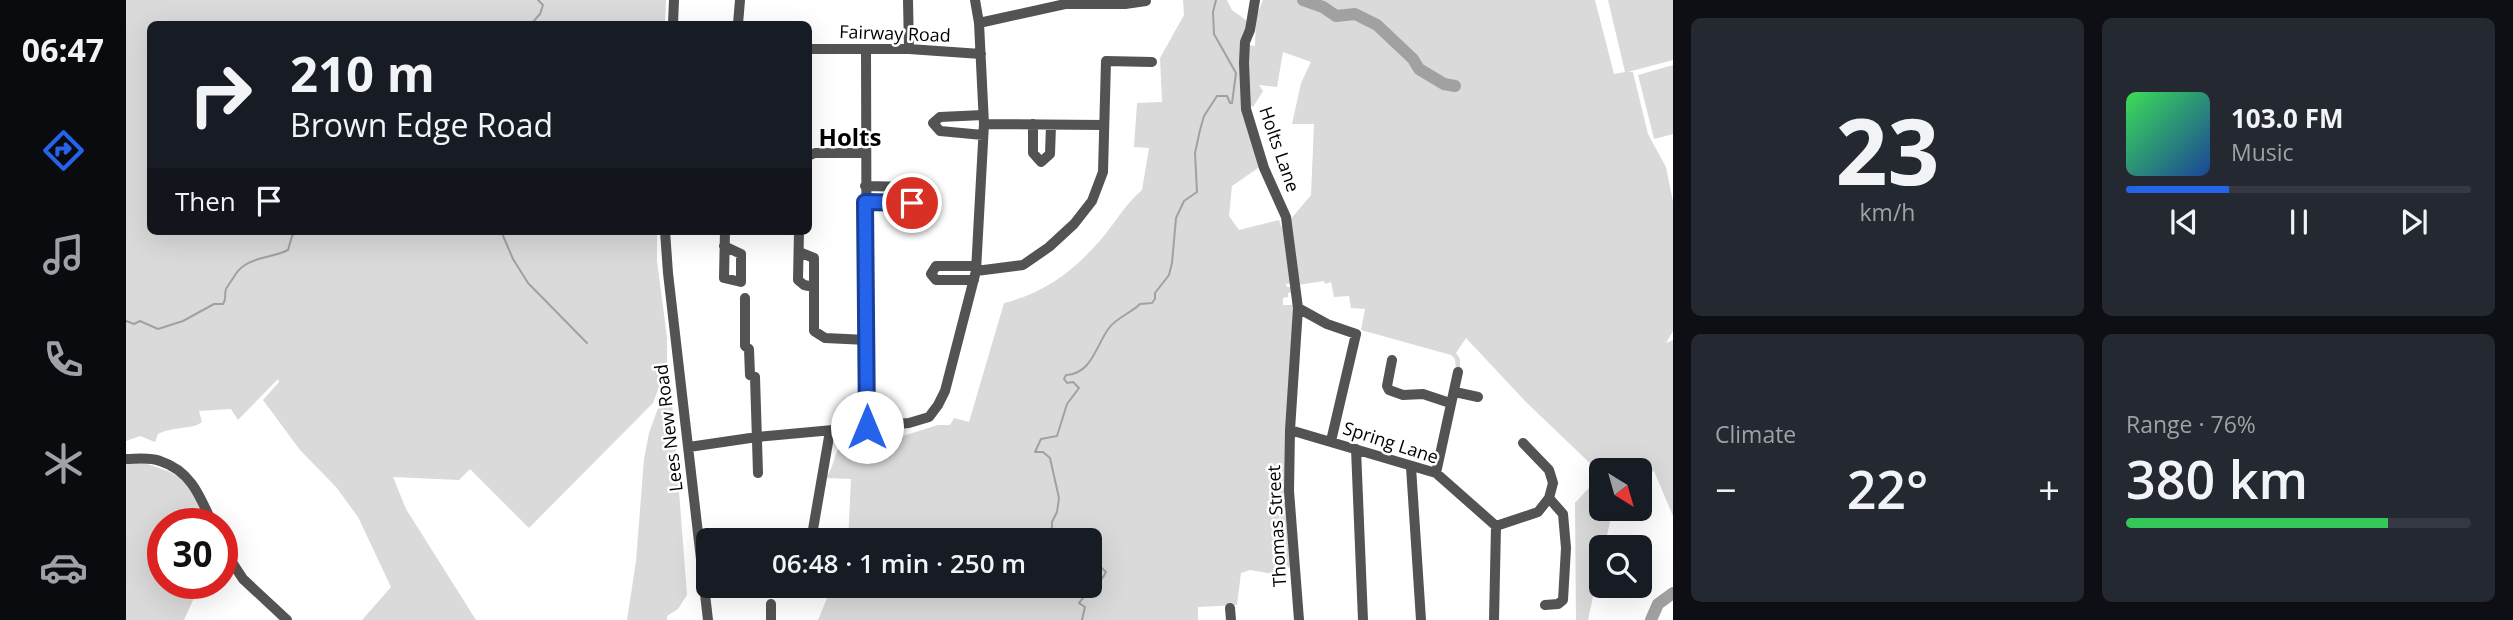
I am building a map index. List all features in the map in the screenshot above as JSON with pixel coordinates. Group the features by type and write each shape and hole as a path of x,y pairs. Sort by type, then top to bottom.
{"street":[{"path":"673,21 674,0"},
{"path":"738,21 740,0"},
{"path":"908,0 909,49"},
{"path":"689,447 757,437 919,421 934,412 953,364 975,273 983,124 979,23 975,0"},
{"name":"Holts Lane","path":"1255,0 1244,52 1246,109 1264,168 1286,217 1298,308 1290,430"},
{"path":"979,23 1065,4 1139,1"},
{"name":"Fairway Road","path":"812,49 909,49 981,54"},
{"path":"866,49 867,427"},
{"path":"975,273 1023,265 1049,247 1074,224 1092,201 1103,172 1106,61 1152,62"},
{"path":"983,124 1104,125"},
{"path":"1033,124 1032,153 1041,162 1050,154 1051,125"},
{"path":"812,154 866,153"},
{"path":"865,186 913,187 912,203 865,202"},
{"name":"Lees New Road","path":"665,235 708,620"},
{"path":"724,246 725,235"},
{"path":"799,235 798,280 804,285 814,287 814,331 825,338 867,340"},
{"path":"745,298 745,346 749,349 750,375 755,377 758,473"},
{"path":"1298,308 1327,324 1356,334 1331,442"},
{"path":"1392,359 1387,386 1389,390 1403,395 1423,394 1450,403"},
{"path":"1436,473 1458,372"},
{"path":"1455,392 1478,397"},
{"name":"Spring Lane","path":"1290,430 1436,473 1496,526"},
{"name":"Thomas Street","path":"1290,430 1289,491 1299,620"},
{"path":"813,528 830,431"},
{"path":"1494,620 1496,526 1538,512 1549,498 1553,483 1549,470 1523,443"},
{"path":"1356,449 1363,620"},
{"path":"126,459 159,460 186,475 195,484 205,508"},
{"path":"1411,467 1421,620"},
{"path":"1545,605 1558,604 1563,600 1566,548 1563,514 1549,498"},
{"path":"238,571 287,620"},
{"path":"771,604 771,620"},
{"path":"1230,608 1231,620"}],"shaded area":[{"path":"126,0 666,0 665,21 147,21 147,235 657,235 657,261 667,337 667,366 653,403 529,528 470,469 459,480 393,477 406,509 476,620 362,620 391,587 358,517 336,487 300,450 263,400 279,382 278,379 238,420 231,409 199,411 202,422 158,434 155,442 140,436 126,441"},
{"path":"1183,0 1227,0 1232,10 1246,20 1248,27 1240,49 1261,166 1232,186 1229,216 1239,230 1279,220 1281,226 1286,229 1292,283 1286,284 1287,287 1292,287 1293,292 1283,298 1283,305 1294,305 1293,566 1287,568 1286,576 1250,570 1241,573 1237,605 1198,607 1198,620 818,620 827,598 1102,598 1102,528 849,528 851,479 825,478 844,442 853,444 866,437 876,436 890,440 938,425 950,425 954,418 969,422 1004,303 1043,288 1076,265 1142,190 1149,148 1134,147 1137,103 1162,102 1160,58 1184,15"},
{"path":"1263,0 1595,0 1614,74 1625,72 1608,0 1673,0 1673,60 1628,72 1633,72 1648,134 1666,167 1673,202 1673,331 1666,343 1673,340 1673,516 1654,471 1652,472 1652,458 1589,458 1589,462 1527,403 1466,338 1456,353 1460,359 1460,369 1456,369 1455,359 1451,355 1361,330 1365,309 1351,308 1349,296 1334,297 1331,282 1298,285 1290,220 1311,195 1314,124 1292,124 1301,83 1311,62 1283,52 1277,87 1259,85 1263,91 1253,107 1248,104 1248,45 1255,46 1256,17"},
{"path":"1673,65 1673,134 1654,139 1638,75"},
{"path":"670,375 687,595 678,609 667,616 667,620 627,620 636,561 644,459 649,433"},
{"path":"138,461 176,475 189,487 200,508 147,508 147,599 194,599 184,620 126,620 126,463"},
{"path":"1589,488 1589,522 1610,522 1607,535 1589,535 1589,598 1593,598 1588,620 1576,620 1575,503"}],"waterway":[{"path":"534,21 543,5 538,0"},
{"path":"1052,528 1059,498 1050,458 1043,452 1035,452 1041,439 1057,436 1067,404 1079,388 1064,379 1066,375 1082,370 1088,364 1104,335 1116,321 1140,304 1152,303 1155,299 1155,293 1169,275 1176,218 1184,201 1197,192 1195,153 1204,116 1217,96 1227,96 1232,103 1236,73 1214,34 1213,12 1216,0"},
{"path":"1303,0 1323,7 1336,16 1355,14 1377,25 1413,59 1419,69 1444,84 1455,86"},
{"path":"126,321 134,324 140,321 158,329 183,321 214,304 223,304 226,289 240,269 253,261 288,250 293,235"},
{"path":"503,235 528,283 587,343"},
{"path":"1102,568 1106,572 1102,579"},
{"path":"1651,620 1658,604 1673,593"},
{"path":"1082,620 1085,607 1079,603 1084,598"}],"district":[{"name":"Holts","path":"850,136"}],"route":[{"path":"867,427 865,202 912,203"}]}
